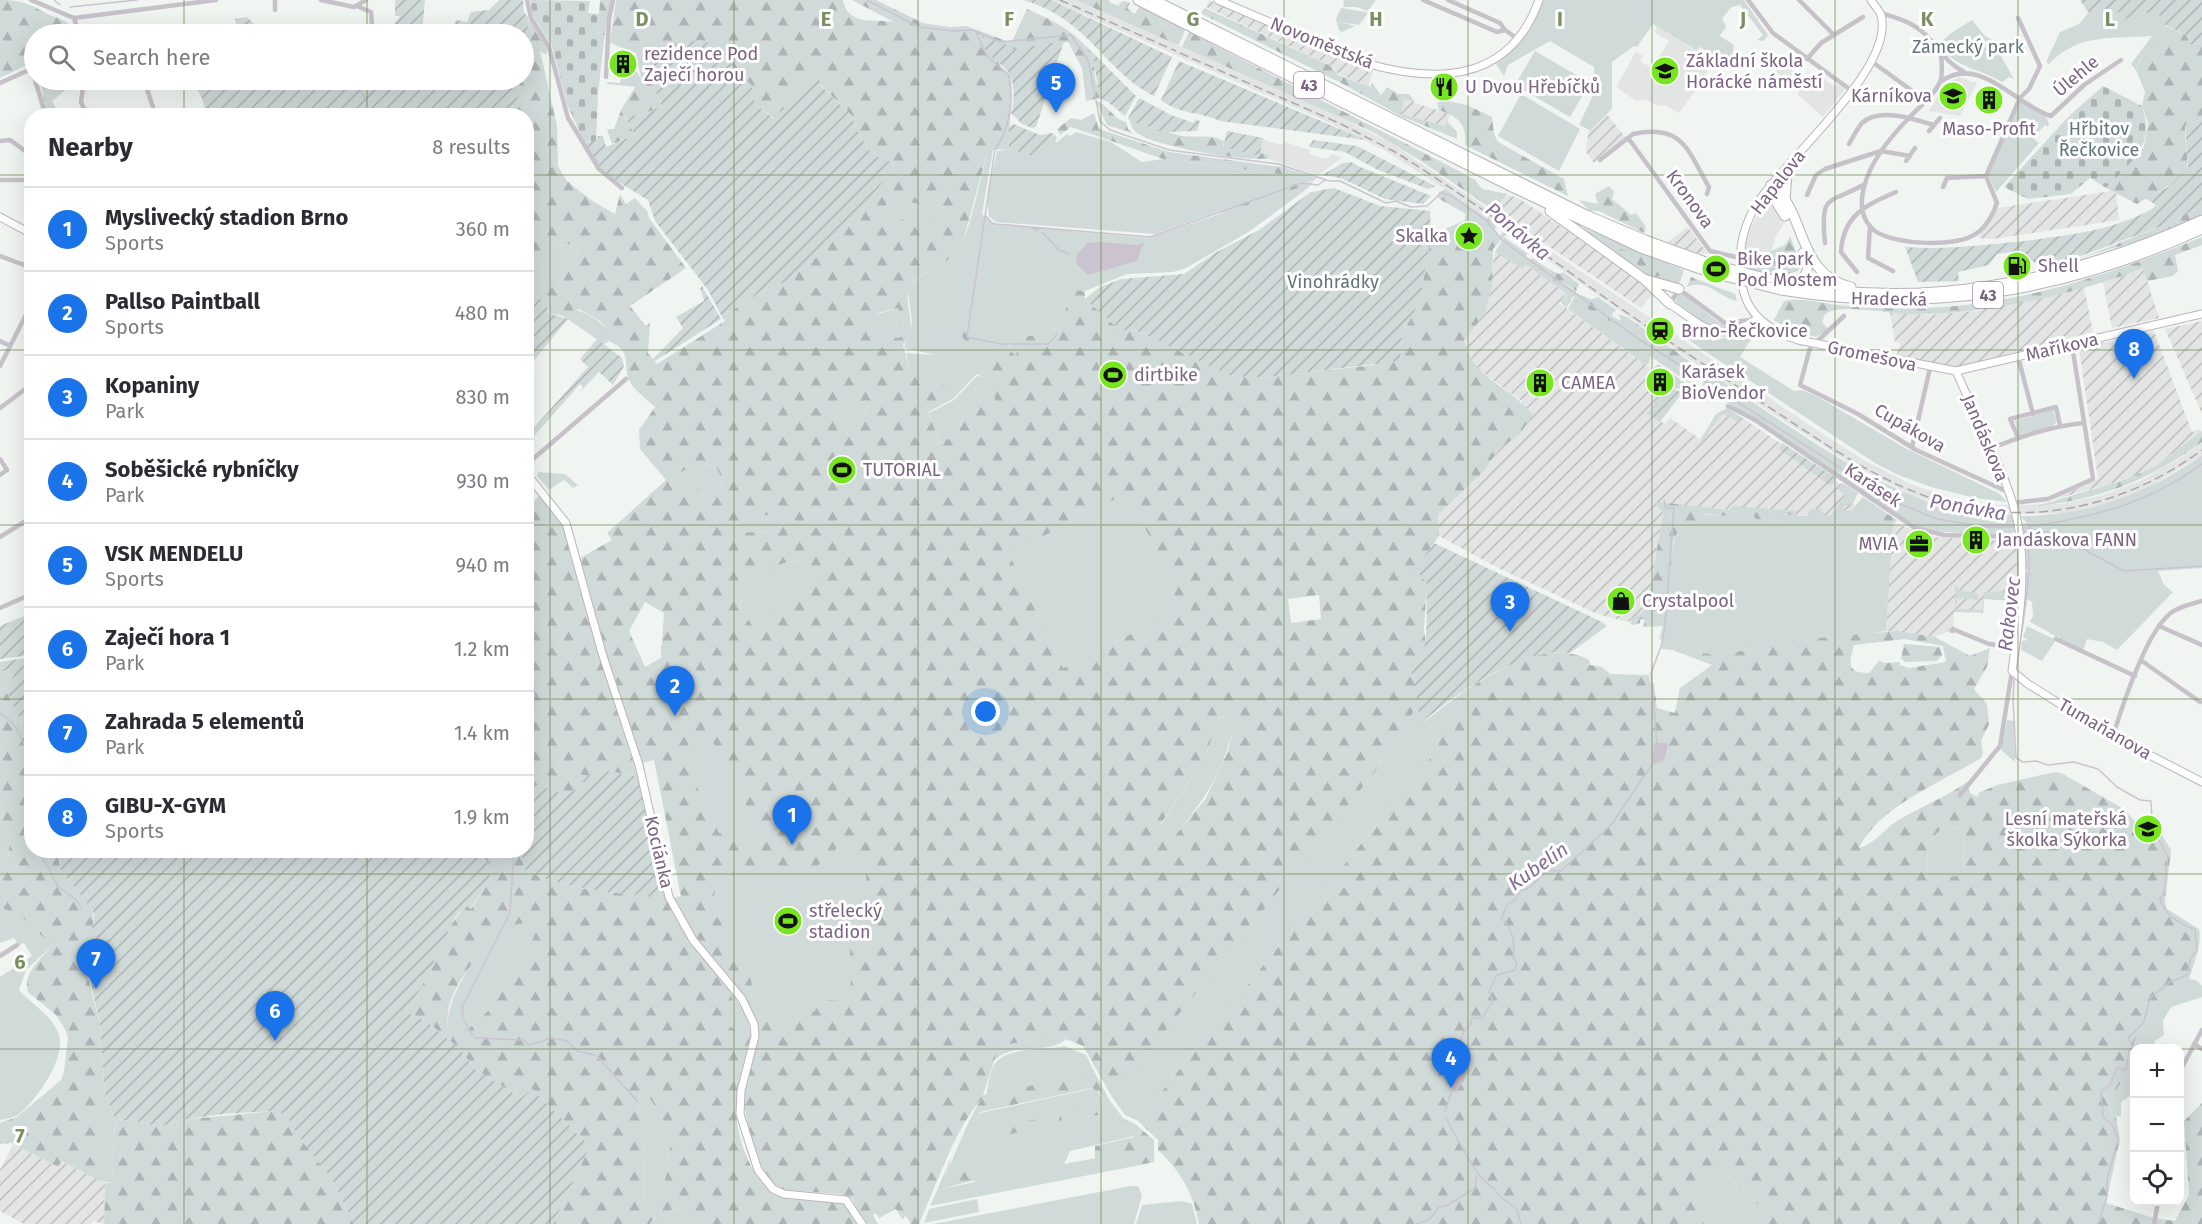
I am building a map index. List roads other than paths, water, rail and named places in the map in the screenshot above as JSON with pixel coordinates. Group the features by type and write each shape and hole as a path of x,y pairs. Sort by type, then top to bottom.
{"highway":[{"name":"43","path":"1138,0 1191,22 1465,159"},
{"name":"43","path":"1154,0 1191,22"},
{"name":"Hradecká","path":"1465,159 1510,186 1712,273 1878,300 1934,300 1987,295 2075,276 2138,256 2202,229"},
{"name":"Hradecká","path":"1465,159 1598,220 1643,244 1782,284 1876,293 1953,291 2010,283 2071,270 2131,250 2202,220"},
{"path":"1785,202 1786,181 1794,160"},
{"path":"1771,185 1775,200 1808,265 1807,273 1802,279 1782,284"},
{"path":"1771,185 1778,190 1812,259 1822,272 1843,285 1876,293"},
{"path":"1510,186 1578,228 1644,279 1670,304"},
{"path":"1755,207 1764,200 1775,200"},
{"path":"1644,279 1679,289"}],"street":[{"path":"31,0 74,18 216,0"},
{"path":"275,0 275,10"},
{"path":"321,0 357,6 371,12 371,24"},
{"path":"357,6 366,0"},
{"path":"527,0 531,18 549,47 568,118 599,169 622,188"},
{"path":"606,77 609,20 613,0"},
{"name":"Novoměstská","path":"1218,0 1356,60 1412,74 1443,75 1474,70 1499,57 1518,39 1531,21 1539,0"},
{"path":"1423,0 1498,33 1505,30"},
{"path":"1448,0 1500,23 1505,30 1518,39"},
{"path":"1748,0 1773,33 1852,91"},
{"path":"1799,0 1834,35"},
{"path":"1874,1 1881,14 1898,18 1919,29 1941,55 1964,72 1989,79 2020,98"},
{"name":"Hapalova","path":"1758,318 1744,297 1740,258 1745,229 1755,207 1771,185 1852,91 1871,61 1881,36 1881,14"},
{"path":"1807,59 1821,44 1863,17"},
{"path":"74,18 76,24"},
{"path":"1870,226 1886,236 1952,243 1978,233 1997,203 1986,176 2020,98 2026,93 2040,66 2018,18"},
{"path":"1940,81 1941,55"},
{"name":"Úlehle","path":"2020,98 2051,116 2084,85 2121,60"},
{"path":"1871,61 1911,90"},
{"path":"0,83 24,72"},
{"path":"1857,272 1843,257 1841,248 1848,227 1862,207 1865,184 1881,151 1940,81 1952,74 1964,72"},
{"path":"38,90 44,108"},
{"path":"83,90 81,102 84,108"},
{"path":"147,90 153,108"},
{"path":"1849,144 1861,124 1878,116 1910,117 1933,125"},
{"path":"1929,130 1940,118"},
{"path":"1600,160 1639,132 1677,136 1709,187 1707,194"},
{"name":"Kronova","path":"1629,139 1710,251 1740,258"},
{"path":"0,141 10,140 24,150"},
{"path":"1906,161 1915,148"},
{"path":"1807,195 1819,171 1881,151 1910,156"},
{"path":"1943,187 1947,178 1986,176"},
{"path":"0,180 24,180"},
{"path":"1825,243 1823,218 1825,206 1830,199 1865,184"},
{"path":"1862,207 1896,192"},
{"path":"1862,207 1870,226 1869,258 1893,271"},
{"path":"0,218 24,230"},
{"path":"0,256 19,266 24,264"},
{"path":"1679,289 1725,323 1758,318 1734,331 1715,333 1670,304 1679,289"},
{"name":"Maříkova","path":"1956,371 2202,314"},
{"path":"1814,344 1844,316"},
{"name":"Gromešova","path":"1758,318 1780,333 1814,344 1930,368 1956,371"},
{"path":"0,366 24,319"},
{"path":"0,341 10,346"},
{"name":"Cupákova","path":"1814,344 1810,348 1800,385 1858,414 1912,447 2008,492"},
{"path":"2012,503 2048,499 2093,479 2072,345"},
{"path":"2018,357 2033,414"},
{"path":"1912,447 1930,368"},
{"name":"Jandáskova","path":"1956,371 2012,503 2018,530 2023,575 2016,648 2000,746 1960,795"},
{"path":"534,458 626,379"},
{"path":"0,408 24,390"},
{"name":"Karásek","path":"1728,406 1755,420 1915,528 1944,535 2018,530"},
{"path":"2018,437 2010,419 2056,407 2060,426"},
{"path":"1990,449 2018,437 2060,426 2084,423"},
{"path":"0,459 7,470 0,475"},
{"name":"Kociánka","path":"534,483 566,523 602,653 639,765 669,897 693,939 738,994 754,1024 754,1041 739,1103 744,1130 758,1170 773,1189 784,1194 846,1200 862,1224"},
{"path":"0,537 24,522"},
{"path":"0,608 24,598"},
{"path":"2113,737 2121,706 2159,626 2171,612 2202,601"},
{"path":"2159,626 2202,645"},
{"path":"1952,631 1955,630 1989,644 2016,648"},
{"path":"2056,639 2134,676"},
{"path":"2142,660 2200,702"},
{"name":"Tumaňanova","path":"2012,670 2028,684 2113,737 2202,782"},
{"path":"0,956 17,945"},
{"path":"2184,1063 2202,1030"},
{"path":"2194,1044 2202,1049"},
{"path":"2154,1224 2157,1206"}],"waterway":[{"path":"54,0 60,5"},
{"name":"Ponávka","path":"70,7 137,0"},
{"name":"Ponávka","path":"867,0 919,27 954,31 972,30 1001,42 1071,35 1088,60 1100,121 1110,130 1169,150 1278,164 1329,181 1340,181 1386,203 1396,201 1411,207 1427,206 1441,193 1450,195 1486,220 1502,240 1637,338 1891,500 1937,519 1987,527 2017,527"},
{"path":"976,32 987,56 1009,76 1011,104 1004,133 995,149 967,337 1001,344 1048,344 1057,334"},
{"path":"361,90 366,101"},
{"path":"985,215 996,224 1150,237 1301,183 1318,185 1325,180"},
{"path":"1031,227 1038,231"},
{"path":"1042,232 1059,250 1069,254"},
{"path":"2028,527 2075,519 2119,507 2161,489 2202,464"},
{"name":"Kubelín","path":"1657,743 1651,673 1662,644 1665,625 1674,508 1666,508 1664,500"},
{"name":"Ponávka","path":"2021,527 2055,534 2124,571 2202,566"},
{"name":"Rakovec","path":"2016,669 2024,617 2029,556 2023,528"},
{"name":"Rakovec","path":"2014,679 2016,758 2023,762 2036,761 2048,765 2074,762 2098,769 2117,787 2140,800 2151,801 2152,819 2158,826 2156,834 2168,857 2165,886 2160,899 2169,915 2195,930 2197,951 2191,957 2187,975 2170,982 2150,998 2144,1022 2128,1038 2133,1047 2129,1050 2126,1070 2117,1068 2110,1085 2101,1091 2103,1116 2113,1126 2118,1139 2107,1180 2107,1197 2098,1224"},
{"path":"534,691 534,702"},
{"path":"0,713 13,724 24,745"},
{"name":"Kubelín","path":"1454,1059 1464,1031 1471,1024 1472,1018 1483,1018 1492,1003 1489,991 1497,975 1515,970 1517,963 1513,957 1512,936 1508,926 1501,918 1508,904 1515,900 1520,891 1529,888 1548,870 1561,871 1611,825 1654,762"},
{"path":"43,858 57,884 72,896 81,908"},
{"path":"463,1015 462,1007 510,913 513,858"},
{"path":"463,1018 473,1036"},
{"path":"475,1038 523,1040 529,1045 552,1038 567,1041 577,1051 595,1055"},
{"path":"598,1057 638,1102"},
{"name":"Kubelín","path":"1445,1111 1452,1090"},
{"name":"Kubelín","path":"1446,1118 1481,1178 1517,1209 1521,1224"},
{"path":"1417,1224 1430,1219 1439,1207 1446,1206 1475,1188 1477,1176"}],"railway":[{"path":"1060,0 1176,51"},
{"path":"1180,53 1341,124 1395,152 1469,201 1659,335 1821,441 1868,470 1917,493 1943,502 2001,512 2062,509 2121,494 2149,482 2202,450"}],"place":[{"name":"rezidence Pod Zaječí horou","path":"623,64"},
{"name":"Základní škola Horácké náměstí","path":"1665,71"},
{"name":"U Dvou Hřebíčků","path":"1444,87"},
{"name":"Kárníkova","path":"1953,96"},
{"name":"Maso-Profit","path":"1989,100"},
{"name":"VSK MENDELU","path":"1056,113"},
{"name":"Skalka","path":"1469,236"},
{"name":"Shell","path":"2017,266"},
{"name":"Bike park Pod Mostem","path":"1716,269"},
{"name":"Brno-Řečkovice","path":"1660,331"},
{"name":"dirtbike","path":"1113,375"},
{"name":"GIBU-X-GYM","path":"2134,379"},
{"name":"Karásek BioVendor","path":"1660,382"},
{"name":"CAMEA","path":"1540,383"},
{"name":"TUTORIAL","path":"842,470"},
{"name":"Jandáskova FANN","path":"1976,540"},
{"name":"MVIA","path":"1919,544"},
{"name":"Crystalpool","path":"1621,601"},
{"name":"Kopaniny","path":"1510,632"},
{"name":"Pallso Paintball","path":"675,716"},
{"name":"Lesní mateřská školka Sýkorka","path":"2148,829"},
{"name":"Myslivecký stadion Brno","path":"792,845"},
{"name":"střelecký stadion","path":"788,921"},
{"name":"Zahrada 5 elementů","path":"96,989"},
{"name":"Zaječí hora 1","path":"275,1041"},
{"name":"Soběšické rybníčky","path":"1451,1088"}],"park label":[{"name":"Zámecký park","path":"1968,47"},
{"name":"Hřbitov Řečkovice","path":"2099,139"},
{"name":"Vinohrádky","path":"1333,282"}]}
